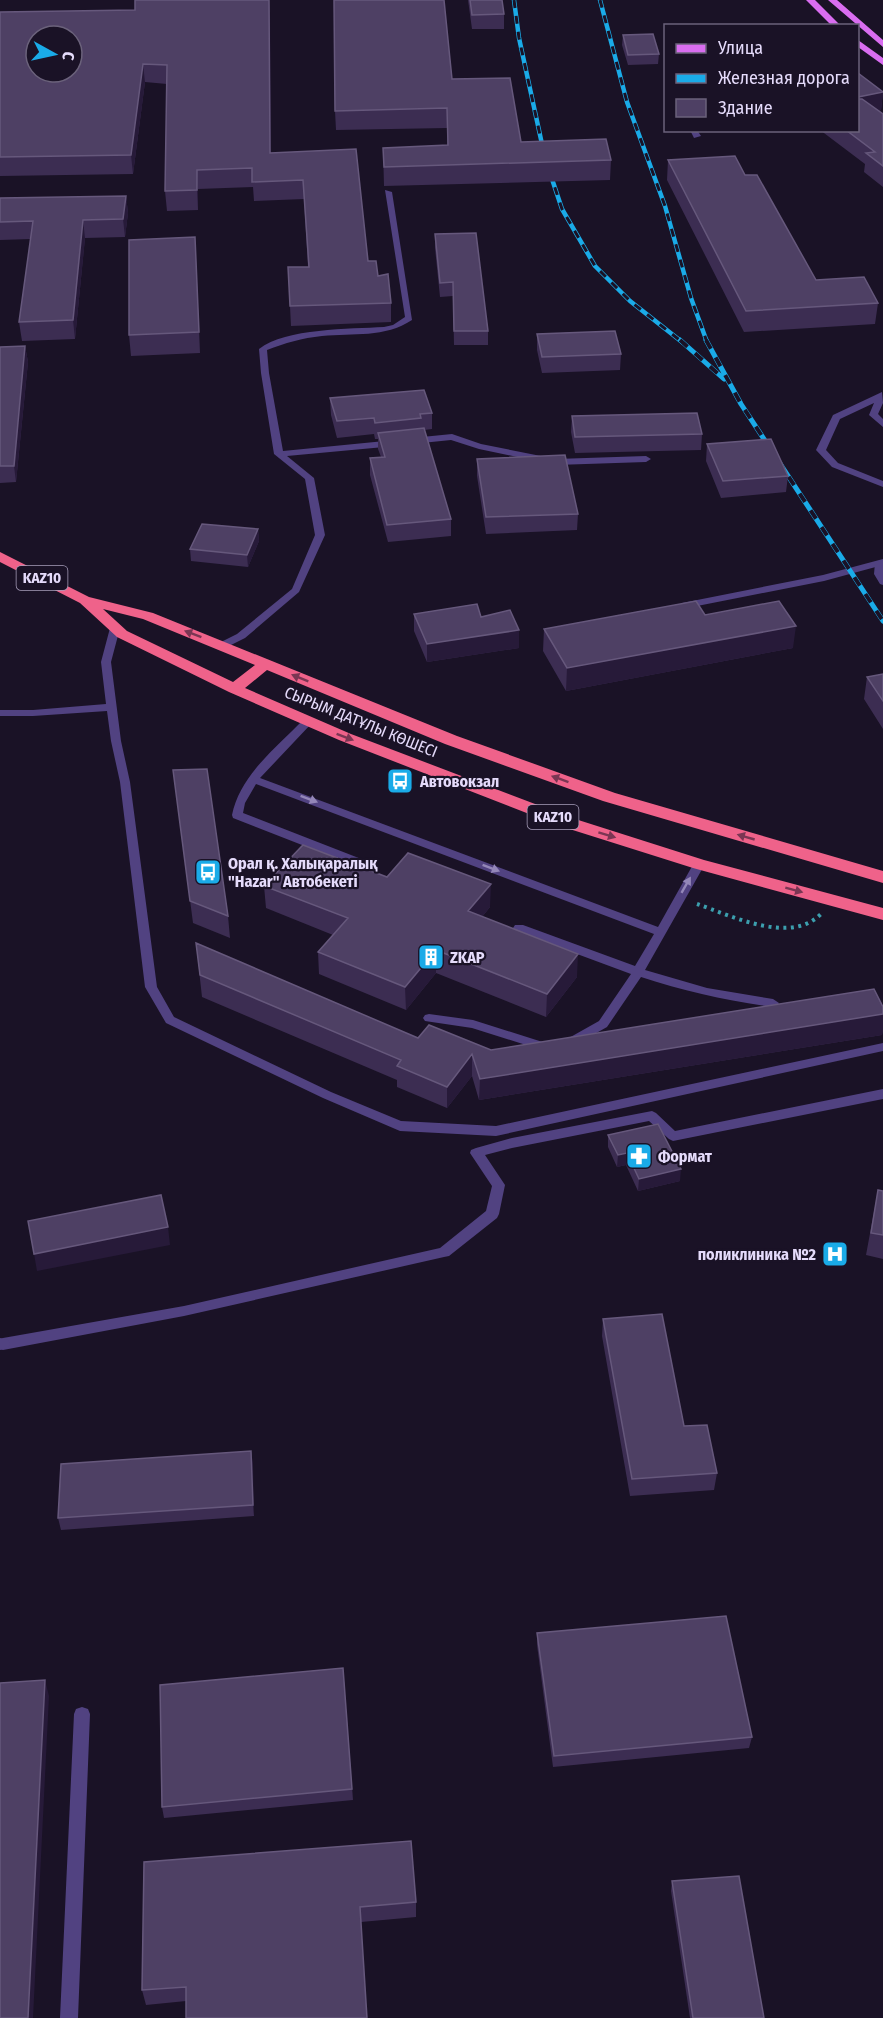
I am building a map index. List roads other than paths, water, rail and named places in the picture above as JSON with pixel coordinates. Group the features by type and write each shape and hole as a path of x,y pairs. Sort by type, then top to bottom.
{"highway":[{"name":"СЫРЫМ ДАТҰЛЫ КӨШЕСІ","path":"0,556 84,600 148,616 451,740 609,797 883,878"},
{"name":"СЫРЫМ ДАТҰЛЫ КӨШЕСІ","path":"84,600 122,634 234,689 308,722 566,822 699,864 883,914"},
{"path":"234,689 266,664"}],"main road":[{"path":"810,0 835,24"},
{"path":"832,0 883,44"},
{"path":"859,44 883,62"}],"street":[{"path":"223,645 241,636 296,590 320,535 309,478 279,454 263,349 282,339 298,336 384,330 396,327 409,318 388,192"},
{"path":"882,395 873,415 883,424"},
{"path":"882,395 836,417 821,450 835,465 883,484"},
{"path":"279,454 452,437 489,448 556,462 646,459"},
{"path":"676,607 824,578 881,562 879,574 883,582"},
{"path":"115,628 106,662 111,707 125,782 151,987 170,1020 327,1095 400,1126 496,1131 883,1047"},
{"path":"0,713 111,707"},
{"path":"308,722 254,779 237,804 237,815 365,865"},
{"path":"254,779 661,932"},
{"path":"429,1018 473,1024 550,1048 574,1040 603,1024 638,972 699,864"},
{"path":"519,928 638,972 709,994 773,1003"},
{"path":"1,1344 184,1311 444,1252 492,1215 499,1185 476,1153 512,1143 652,1116 673,1136 883,1094"},
{"path":"69,2018 82,1714"}],"railway":[{"path":"514,0 519,38 545,158 562,209 595,266 630,301 682,342"},
{"path":"600,0 627,102 665,206 691,298 707,341"},
{"path":"680,340 724,379"},
{"path":"707,341 741,404 883,621"}],"place":[{"name":"Автовокзал","path":"400,781"},
{"name":"Орал қ. Халықаралық \"Hazar\" Автобекеті","path":"208,872"},
{"name":"ZKAP","path":"431,957"},
{"name":"Формат","path":"639,1156"},
{"name":"поликлиника №2","path":"835,1254"}]}
